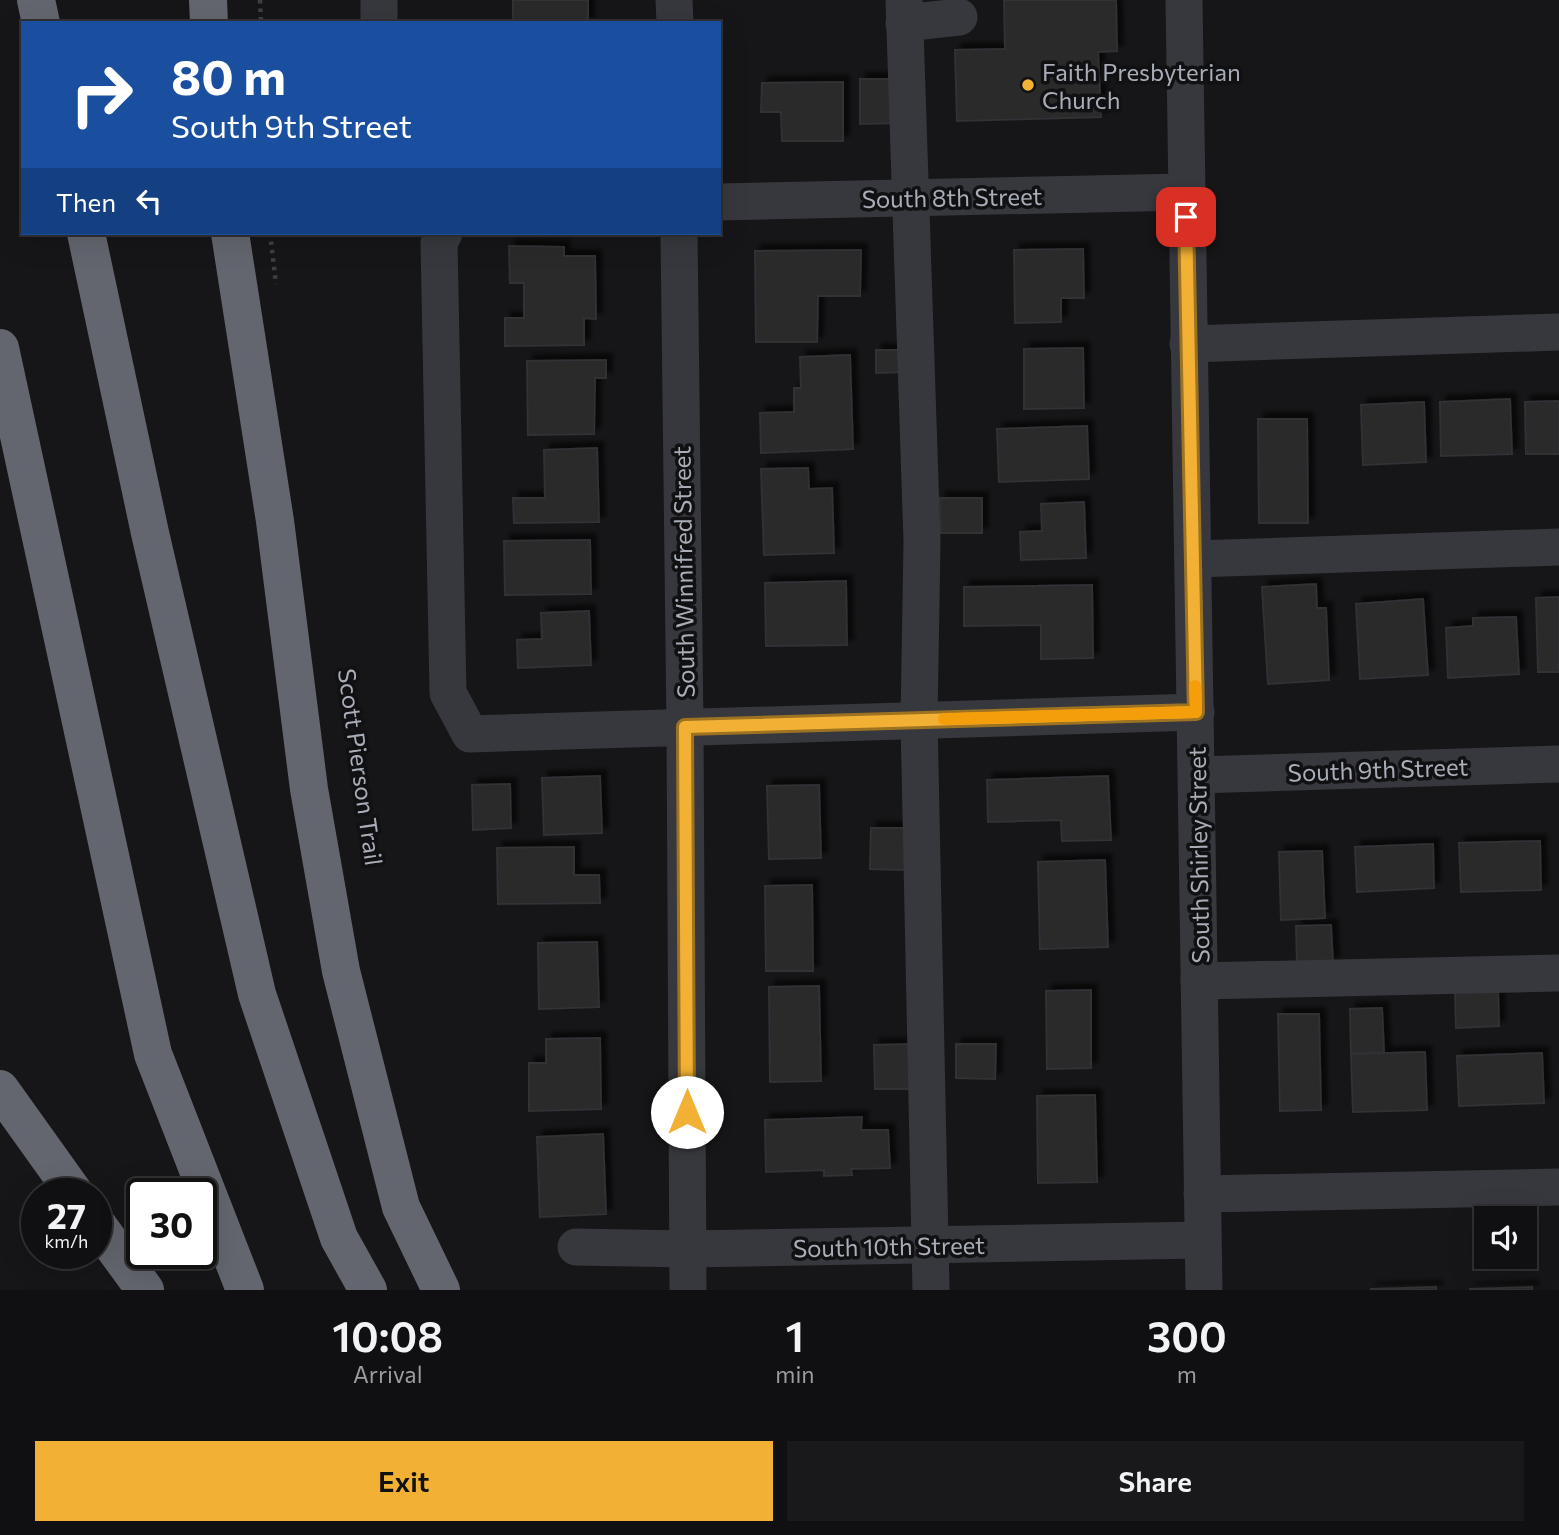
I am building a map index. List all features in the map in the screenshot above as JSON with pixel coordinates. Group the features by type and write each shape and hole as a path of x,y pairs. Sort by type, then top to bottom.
{"highway":[{"path":"36,0 41,21"},
{"path":"208,0 209,21"},
{"path":"86,235 150,533 257,993 339,1238 368,1290"},
{"path":"230,235 275,521 309,789 341,971 401,1207 441,1290"},
{"path":"0,348 153,1054 245,1290"},
{"path":"0,1089 64,1178"},
{"path":"112,1245 145,1290"}],"street":[{"path":"379,0 379,21"},
{"path":"674,0 675,21"},
{"name":"South Shirley Street","path":"1184,0 1204,1290"},
{"path":"931,1290 919,720 922,542 904,12 960,18"},
{"name":"South 8th Street","path":"721,202 1185,192"},
{"path":"443,235 439,243 448,693 470,734 1196,712"},
{"name":"South Winnifred Street","path":"679,235 688,1290"},
{"path":"1188,344 1559,332"},
{"path":"1193,559 1559,547"},
{"name":"South 9th Street","path":"1197,775 1559,764"},
{"path":"1199,981 1559,973"},
{"path":"1202,1194 1559,1187"},
{"name":"South 10th Street","path":"576,1247 687,1249 1202,1240"}],"path":[{"path":"260,0 261,21"},
{"path":"271,235 276,286"}],"building":[{"path":"513,0 588,0 588,21 513,21"},
{"name":"Faith Presbyterian Church","path":"1004,0 1116,0 1117,51 1098,52 1101,117 957,121 955,50 1005,49"},
{"path":"860,79 898,79 898,123 860,124"},
{"path":"843,82 843,141 782,141 781,112 761,112 762,83"},
{"path":"509,246 564,247 564,256 595,256 596,319 584,318 584,345 505,346 505,318 524,318 524,283 510,283"},
{"path":"1083,249 1084,298 1061,298 1061,322 1015,323 1014,250"},
{"path":"861,250 860,296 818,296 817,342 756,342 755,251"},
{"path":"1083,348 1084,408 1024,409 1024,349"},
{"path":"876,350 907,350 907,372 876,373"},
{"path":"850,355 853,449 761,453 760,413 794,412 794,388 801,388 800,357"},
{"path":"606,360 606,378 595,378 594,434 528,435 527,361"},
{"path":"1510,399 1512,454 1441,456 1440,402"},
{"path":"1559,401 1559,454 1526,454 1525,402"},
{"path":"1424,402 1426,462 1363,465 1361,405"},
{"path":"1258,419 1307,419 1308,523 1259,523"},
{"path":"1087,426 1089,479 999,482 997,429"},
{"path":"597,448 599,522 514,523 513,498 545,498 544,450"},
{"path":"808,468 809,489 832,488 834,553 764,555 761,469"},
{"path":"940,498 982,498 982,533 941,533"},
{"path":"1084,502 1086,558 1021,560 1020,532 1042,531 1041,504"},
{"path":"590,540 591,594 505,595 504,541"},
{"path":"846,581 847,645 766,646 765,583"},
{"path":"1316,584 1317,608 1326,608 1329,680 1268,684 1262,587"},
{"path":"1092,585 1093,658 1041,659 1041,625 964,626 964,587"},
{"path":"1559,597 1559,672 1538,672 1536,598"},
{"path":"1423,599 1428,675 1360,679 1356,604"},
{"path":"589,611 591,665 518,668 517,640 542,639 541,613"},
{"path":"1516,617 1519,674 1448,678 1446,628 1473,626 1473,618"},
{"path":"600,776 602,833 544,835 542,778"},
{"path":"1108,776 1111,840 1062,841 1061,820 988,822 987,780"},
{"path":"510,784 511,828 473,830 472,785"},
{"path":"819,785 821,858 769,859 767,786"},
{"path":"871,828 906,828 905,870 870,869"},
{"path":"1540,841 1541,890 1461,892 1459,843"},
{"path":"1433,844 1434,888 1357,892 1355,847"},
{"path":"574,847 574,875 599,875 600,903 498,904 497,848"},
{"path":"1322,851 1325,918 1281,920 1279,852"},
{"path":"1105,860 1108,947 1040,949 1038,862"},
{"path":"812,885 813,971 766,971 765,886"},
{"path":"1331,925 1333,963 1297,965 1296,926"},
{"path":"597,942 599,1007 539,1009 538,943"},
{"path":"819,986 821,1081 770,1082 769,987"},
{"path":"1498,989 1499,1026 1456,1028 1455,990"},
{"path":"1091,990 1091,1068 1047,1069 1046,991"},
{"path":"1382,1008 1384,1052 1351,1053 1350,1009"},
{"path":"1278,1014 1319,1014 1321,1110 1280,1111"},
{"path":"600,1038 601,1109 529,1111 529,1063 546,1063 546,1039"},
{"path":"913,1044 914,1089 875,1089 874,1045"},
{"path":"956,1044 996,1044 995,1079 956,1078"},
{"path":"1425,1052 1427,1110 1353,1112 1351,1054"},
{"path":"1542,1053 1544,1103 1459,1106 1457,1056"},
{"path":"1095,1095 1097,1182 1038,1183 1037,1096"},
{"path":"862,1117 861,1130 888,1130 890,1168 851,1169 852,1175 824,1176 824,1170 766,1172 765,1120"},
{"path":"603,1134 606,1214 540,1217 537,1137"},
{"path":"1436,1287 1436,1290 1371,1290 1371,1289"},
{"path":"1532,1287 1532,1290 1470,1290 1470,1289"}],"slow traffic":[{"path":"944,719 1196,712 1195,686"}],"place":[{"name":"Faith Presbyterian Church","path":"1028,85"}],"route":[{"path":"687,1112 685,727 1196,712 1186,217"}]}
